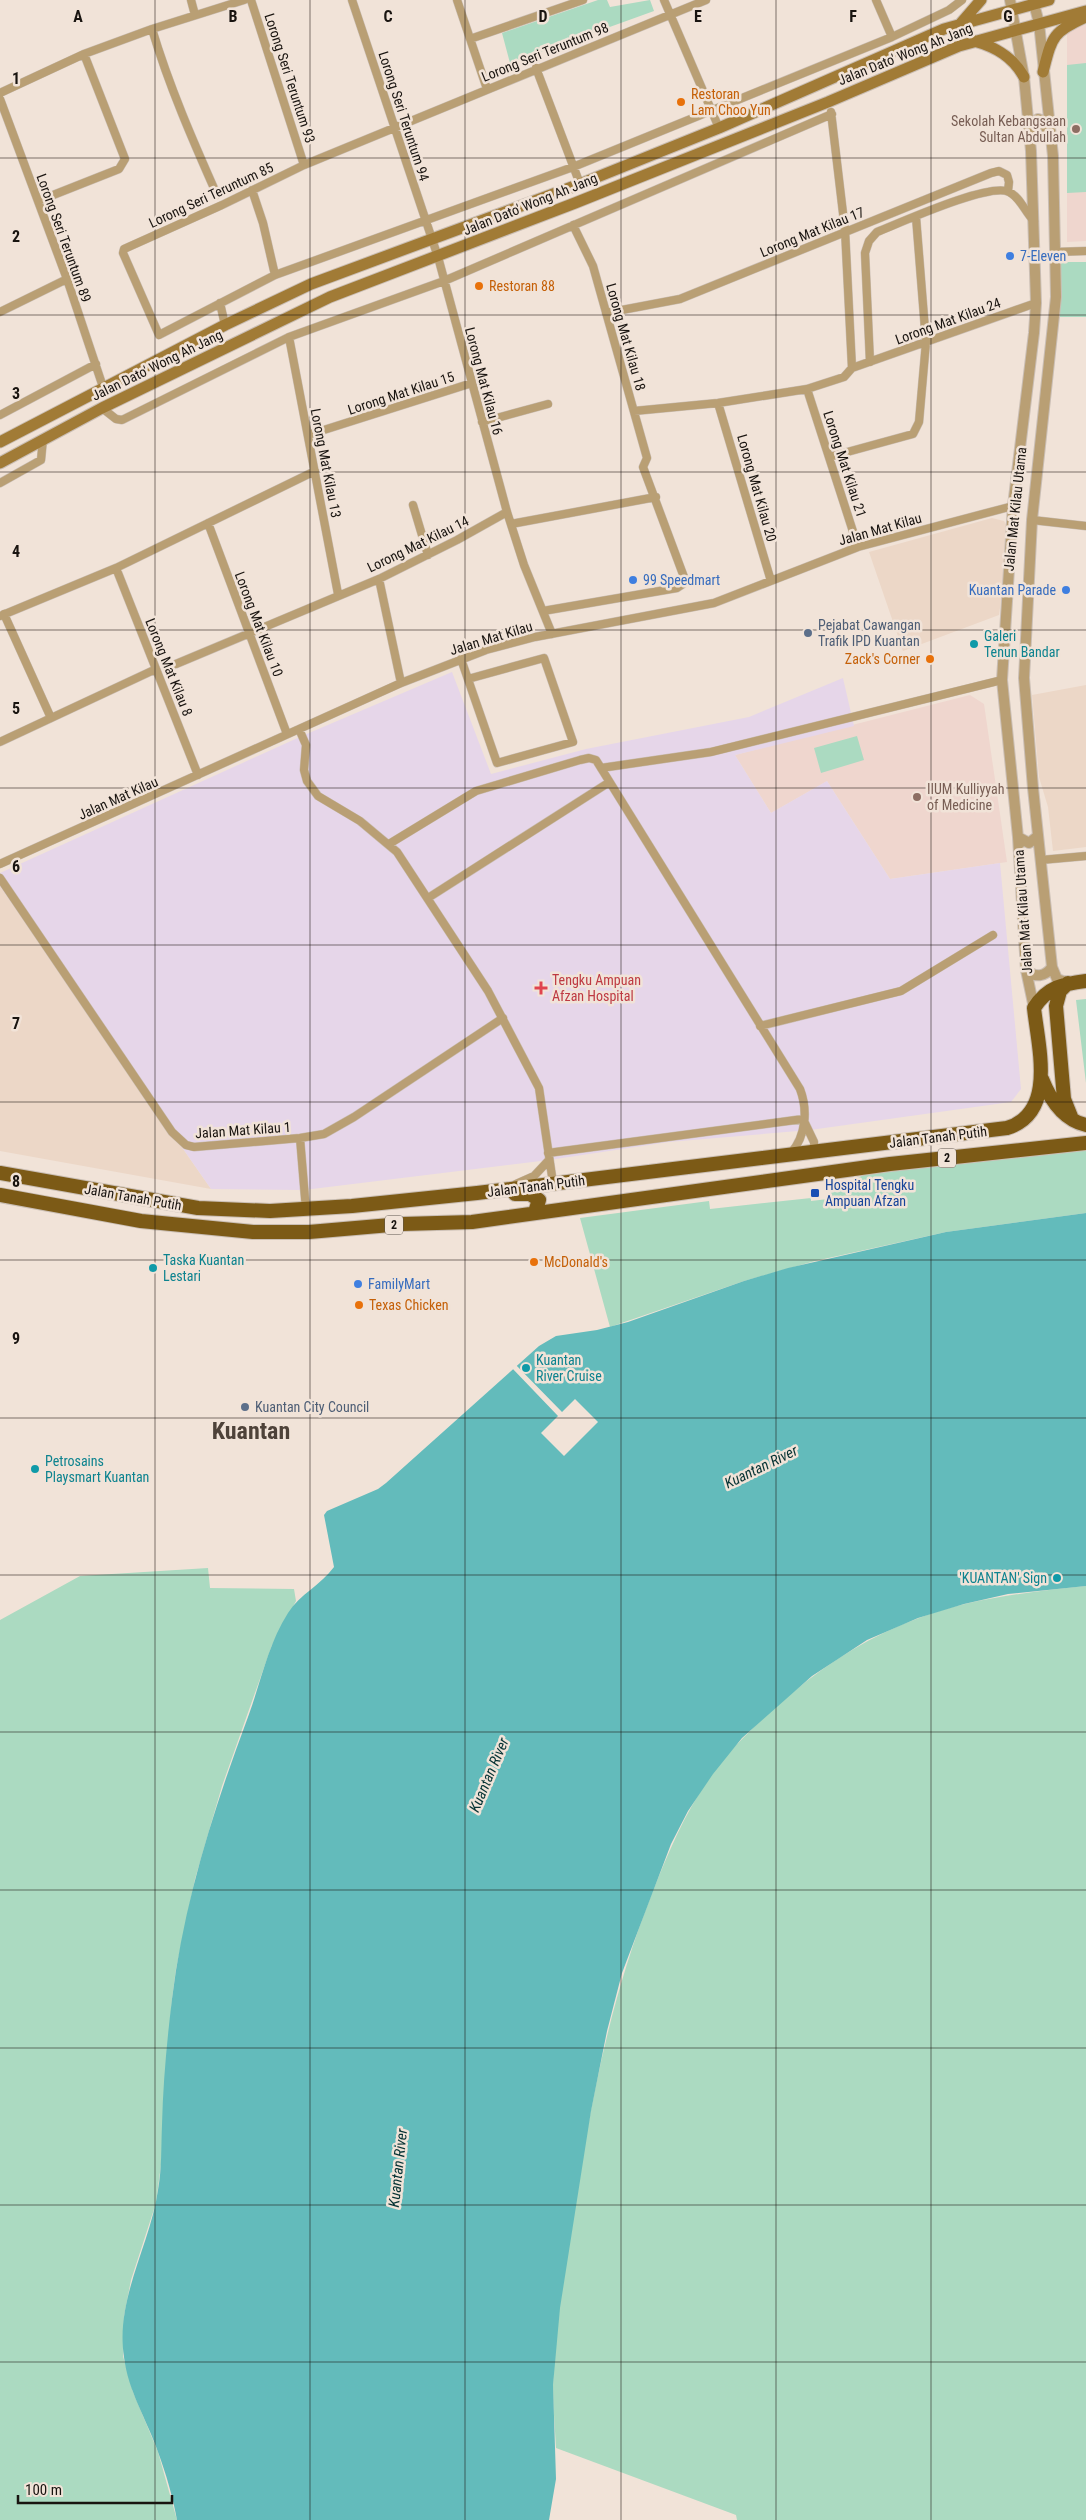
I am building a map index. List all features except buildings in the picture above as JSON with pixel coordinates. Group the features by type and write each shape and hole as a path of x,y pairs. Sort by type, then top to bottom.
{"highway":[{"path":"1034,1008 1040,998 1052,988 1086,981"},
{"path":"1068,984 1060,991 1056,1006 1064,1099 1072,1120"},
{"name":"Jalan Mat Kilau Utama","path":"1034,1008 1042,1078"},
{"path":"1042,1078 1055,1103 1072,1120 1086,1124"},
{"name":"Jalan Tanah Putih","path":"0,1173 198,1208 261,1211 306,1210 476,1193 1012,1127 1024,1120 1033,1109 1042,1078"},
{"name":"Jalan Tanah Putih","path":"0,1195 141,1221 253,1232 309,1232 402,1224 472,1222 839,1171 1086,1142"},
{"path":"787,1178 814,1152 839,1171"},
{"path":"476,1193 530,1194 539,1200 535,1212"}],"main road":[{"path":"961,23 982,0"},
{"name":"Jalan Dato' Wong Ah Jang","path":"0,442 225,325 311,284 580,184 719,128 961,23 1011,4 1049,0"},
{"name":"Jalan Dato' Wong Ah Jang","path":"0,463 102,408 236,344 289,315 330,297 438,257 828,102 974,41 1086,11"},
{"path":"1043,72 1055,36 1067,26 1086,17"},
{"path":"974,41 986,44 1008,56 1017,65 1024,77"}],"street":[{"path":"191,0 196,15"},
{"path":"0,93 84,54 152,29 244,0"},
{"name":"Lorong Seri Teruntum 93","path":"251,0 304,165"},
{"name":"Lorong Seri Teruntum 94","path":"352,0 438,257"},
{"path":"457,0 487,89"},
{"path":"470,39 583,0"},
{"path":"664,0 719,128"},
{"name":"Lorong Seri Teruntum 98","path":"394,127 706,0"},
{"path":"876,0 892,37"},
{"path":"225,325 220,303 275,274 573,167 892,37 949,10 962,0"},
{"name":"Jalan Mat Kilau Utama","path":"1034,2 1052,150 1055,319 1032,520 1024,678 1052,967 1055,977 1068,984"},
{"name":"Jalan Mat Kilau Utama","path":"1011,4 1024,77 1031,151 1036,302 1013,506 1002,680 1018,837 1026,970 1034,1008"},
{"path":"152,29 164,68 192,139 217,195"},
{"path":"38,201 119,169 125,159 84,54"},
{"path":"536,68 580,184"},
{"path":"811,71 817,86"},
{"name":"Lorong Seri Teruntum 89","path":"0,99 67,278 103,387"},
{"path":"634,411 718,402 807,389 844,377 852,368 845,230 832,114 828,102"},
{"path":"102,408 116,419 122,420 290,336 444,281 832,114"},
{"path":"1031,151 1038,119 1044,121 1052,150"},
{"name":"Lorong Seri Teruntum 85","path":"220,303 159,335 123,251 304,165 394,127"},
{"name":"Lorong Mat Kilau 17","path":"606,313 680,299 845,230 991,172 999,171 1007,175 1009,182 1008,191"},
{"path":"252,190 263,223 275,274"},
{"path":"870,362 864,253 869,241 877,232 987,190 1008,191 1016,197 1034,220"},
{"path":"829,457 913,434 919,422 926,342 916,217"},
{"name":"Lorong Mat Kilau 18","path":"573,225 593,266 647,458 643,467 656,496"},
{"path":"1055,252 1086,251"},
{"name":"Lorong Mat Kilau 16","path":"438,257 507,512 552,634"},
{"path":"0,312 67,278"},
{"name":"Lorong Mat Kilau 24","path":"852,368 1036,302"},
{"name":"Lorong Mat Kilau 13","path":"290,336 338,594"},
{"path":"0,415 96,364"},
{"name":"Lorong Mat Kilau 15","path":"308,435 472,383"},
{"name":"Lorong Mat Kilau 21","path":"807,389 858,547"},
{"name":"Lorong Mat Kilau 20","path":"718,402 771,581"},
{"path":"482,422 548,404"},
{"path":"0,483 41,460 43,439"},
{"path":"51,718 2,615 116,568 315,471"},
{"path":"511,524 656,496"},
{"name":"Jalan Mat Kilau","path":"543,611 676,588 683,584 684,577 656,496"},
{"path":"413,505 428,555"},
{"name":"Jalan Mat Kilau","path":"0,864 401,683 461,658 552,634 714,603 858,547 1013,506"},
{"name":"Lorong Mat Kilau 14","path":"176,664 338,594 379,579 507,512"},
{"path":"1032,520 1086,526"},
{"name":"Lorong Mat Kilau 10","path":"208,523 287,734"},
{"name":"Lorong Mat Kilau 8","path":"116,568 198,775"},
{"path":"379,579 401,683"},
{"path":"461,658 468,679 497,763 573,742 544,658 468,679"},
{"path":"0,742 156,669"},
{"path":"601,768 708,753 1002,680"},
{"path":"299,729 306,745 304,770 307,782 318,796 360,820 389,844 403,860 503,1018 539,1088 553,1183"},
{"path":"389,844 476,791 589,758 596,760 608,783 800,1088 803,1120 800,1143 789,1155"},
{"path":"428,898 608,783"},
{"path":"1018,837 1029,843 1038,836"},
{"path":"1041,860 1086,856"},
{"name":"Jalan Mat Kilau 1","path":"0,878 178,1139 186,1145 194,1147 300,1138 324,1134 503,1018"},
{"path":"760,1026 901,991 992,935"},
{"path":"1026,970 1040,975 1052,967"},
{"path":"502,1189 534,1176 549,1156 803,1120"},
{"path":"803,1120 811,1132 814,1152"},
{"path":"300,1138 306,1210"}],"shaded area":[{"name":"Sekolah Kebangsaan Sultan Abdullah","path":"1086,24 1086,241 1067,242 1067,30"},
{"path":"992,518 1004,521 1010,532 999,615 903,651 869,552"},
{"name":"Tengku Ampuan Afzan Hospital","path":"452,672 491,774 586,749 749,717 843,678 854,726 735,755 771,813 827,781 890,879 1000,863 1021,1089 1011,1102 810,1130 669,1142 549,1160 304,1190 211,1189 0,886 0,873 302,736"},
{"path":"1086,685 1086,847 1053,851 1048,807 1039,777 1032,695"},
{"name":"IIUM Kulliyyah of Medicine","path":"970,695 984,704 1007,862 890,879 827,781 771,813 735,755"},
{"path":"0,886 211,1189 0,1151"}],"green space":[{"path":"598,0 607,0 610,7 650,0 654,11 510,63 502,33"},
{"path":"1086,63 1086,192 1067,193 1067,65"},
{"path":"1060,262 1086,262 1086,317 1060,317"},
{"path":"857,736 864,760 821,773 814,748"},
{"path":"1086,999 1086,1083 1076,1000"},
{"path":"1086,1148 1086,1213 946,1232 815,1261 744,1281 610,1327 580,1218 709,1201 710,1209 811,1198 811,1201 828,1199 827,1195 865,1174"},
{"path":"208,1568 210,1588 294,1589 296,1601 272,1645 222,1786 195,1879 176,1969 172,1999 164,2096 163,2149 156,2203 131,2280 124,2316 123,2356 133,2392 158,2452 177,2520 0,2520 0,1620 80,1576"},
{"path":"1086,1586 1086,2520 737,2520 736,2515 556,2448 553,2386 560,2292 598,2075 612,2015 640,1926 671,1849 685,1818 702,1788 730,1752 792,1693 836,1660 885,1632 919,1618 960,1605 1022,1593"}],"water":[{"name":"Kuantan River","path":"1086,1213 1086,1586 1008,1594 964,1604 918,1618 867,1640 812,1676 742,1738 713,1774 688,1811 671,1844 622,1973 607,2031 591,2111 560,2308 553,2385 556,2479 549,2520 177,2520 164,2469 154,2440 129,2382 124,2357 124,2314 154,2211 158,2190 161,2166 164,2077 170,2014 177,1962 192,1891 223,1786 275,1637 293,1606 334,1567 324,1515 327,1511 378,1489 386,1483 539,1346 556,1336 597,1330 628,1322 744,1281 788,1268 946,1232"}],"pier":[{"path":"515,1364 562,1412 575,1399 598,1422 564,1456 541,1433 558,1416 511,1367"}],"place":[{"name":"Restoran Lam Choo Yun","path":"681,102"},
{"name":"Sekolah Kebangsaan Sultan Abdullah","path":"1076,129"},
{"name":"7-Eleven","path":"1010,256"},
{"name":"Restoran 88","path":"479,286"},
{"name":"99 Speedmart","path":"633,580"},
{"name":"Kuantan Parade","path":"1066,590"},
{"name":"Pejabat Cawangan Trafik IPD Kuantan","path":"808,633"},
{"name":"Galeri Tenun Bandar","path":"974,644"},
{"name":"Zack's Corner","path":"930,659"},
{"name":"IIUM Kulliyyah of Medicine","path":"917,797"},
{"name":"Tengku Ampuan Afzan Hospital","path":"541,988"},
{"name":"Hospital Tengku Ampuan Afzan","path":"815,1193"},
{"name":"McDonald's","path":"534,1262"},
{"name":"Taska Kuantan Lestari","path":"153,1268"},
{"name":"FamilyMart","path":"358,1284"},
{"name":"Texas Chicken","path":"359,1305"},
{"name":"Kuantan River Cruise","path":"526,1368"},
{"name":"Kuantan City Council","path":"245,1407"},
{"name":"Petrosains Playsmart Kuantan","path":"35,1469"},
{"name":"'KUANTAN' Sign","path":"1057,1578"}],"district":[{"name":"Kuantan","path":"251,1431"}]}
